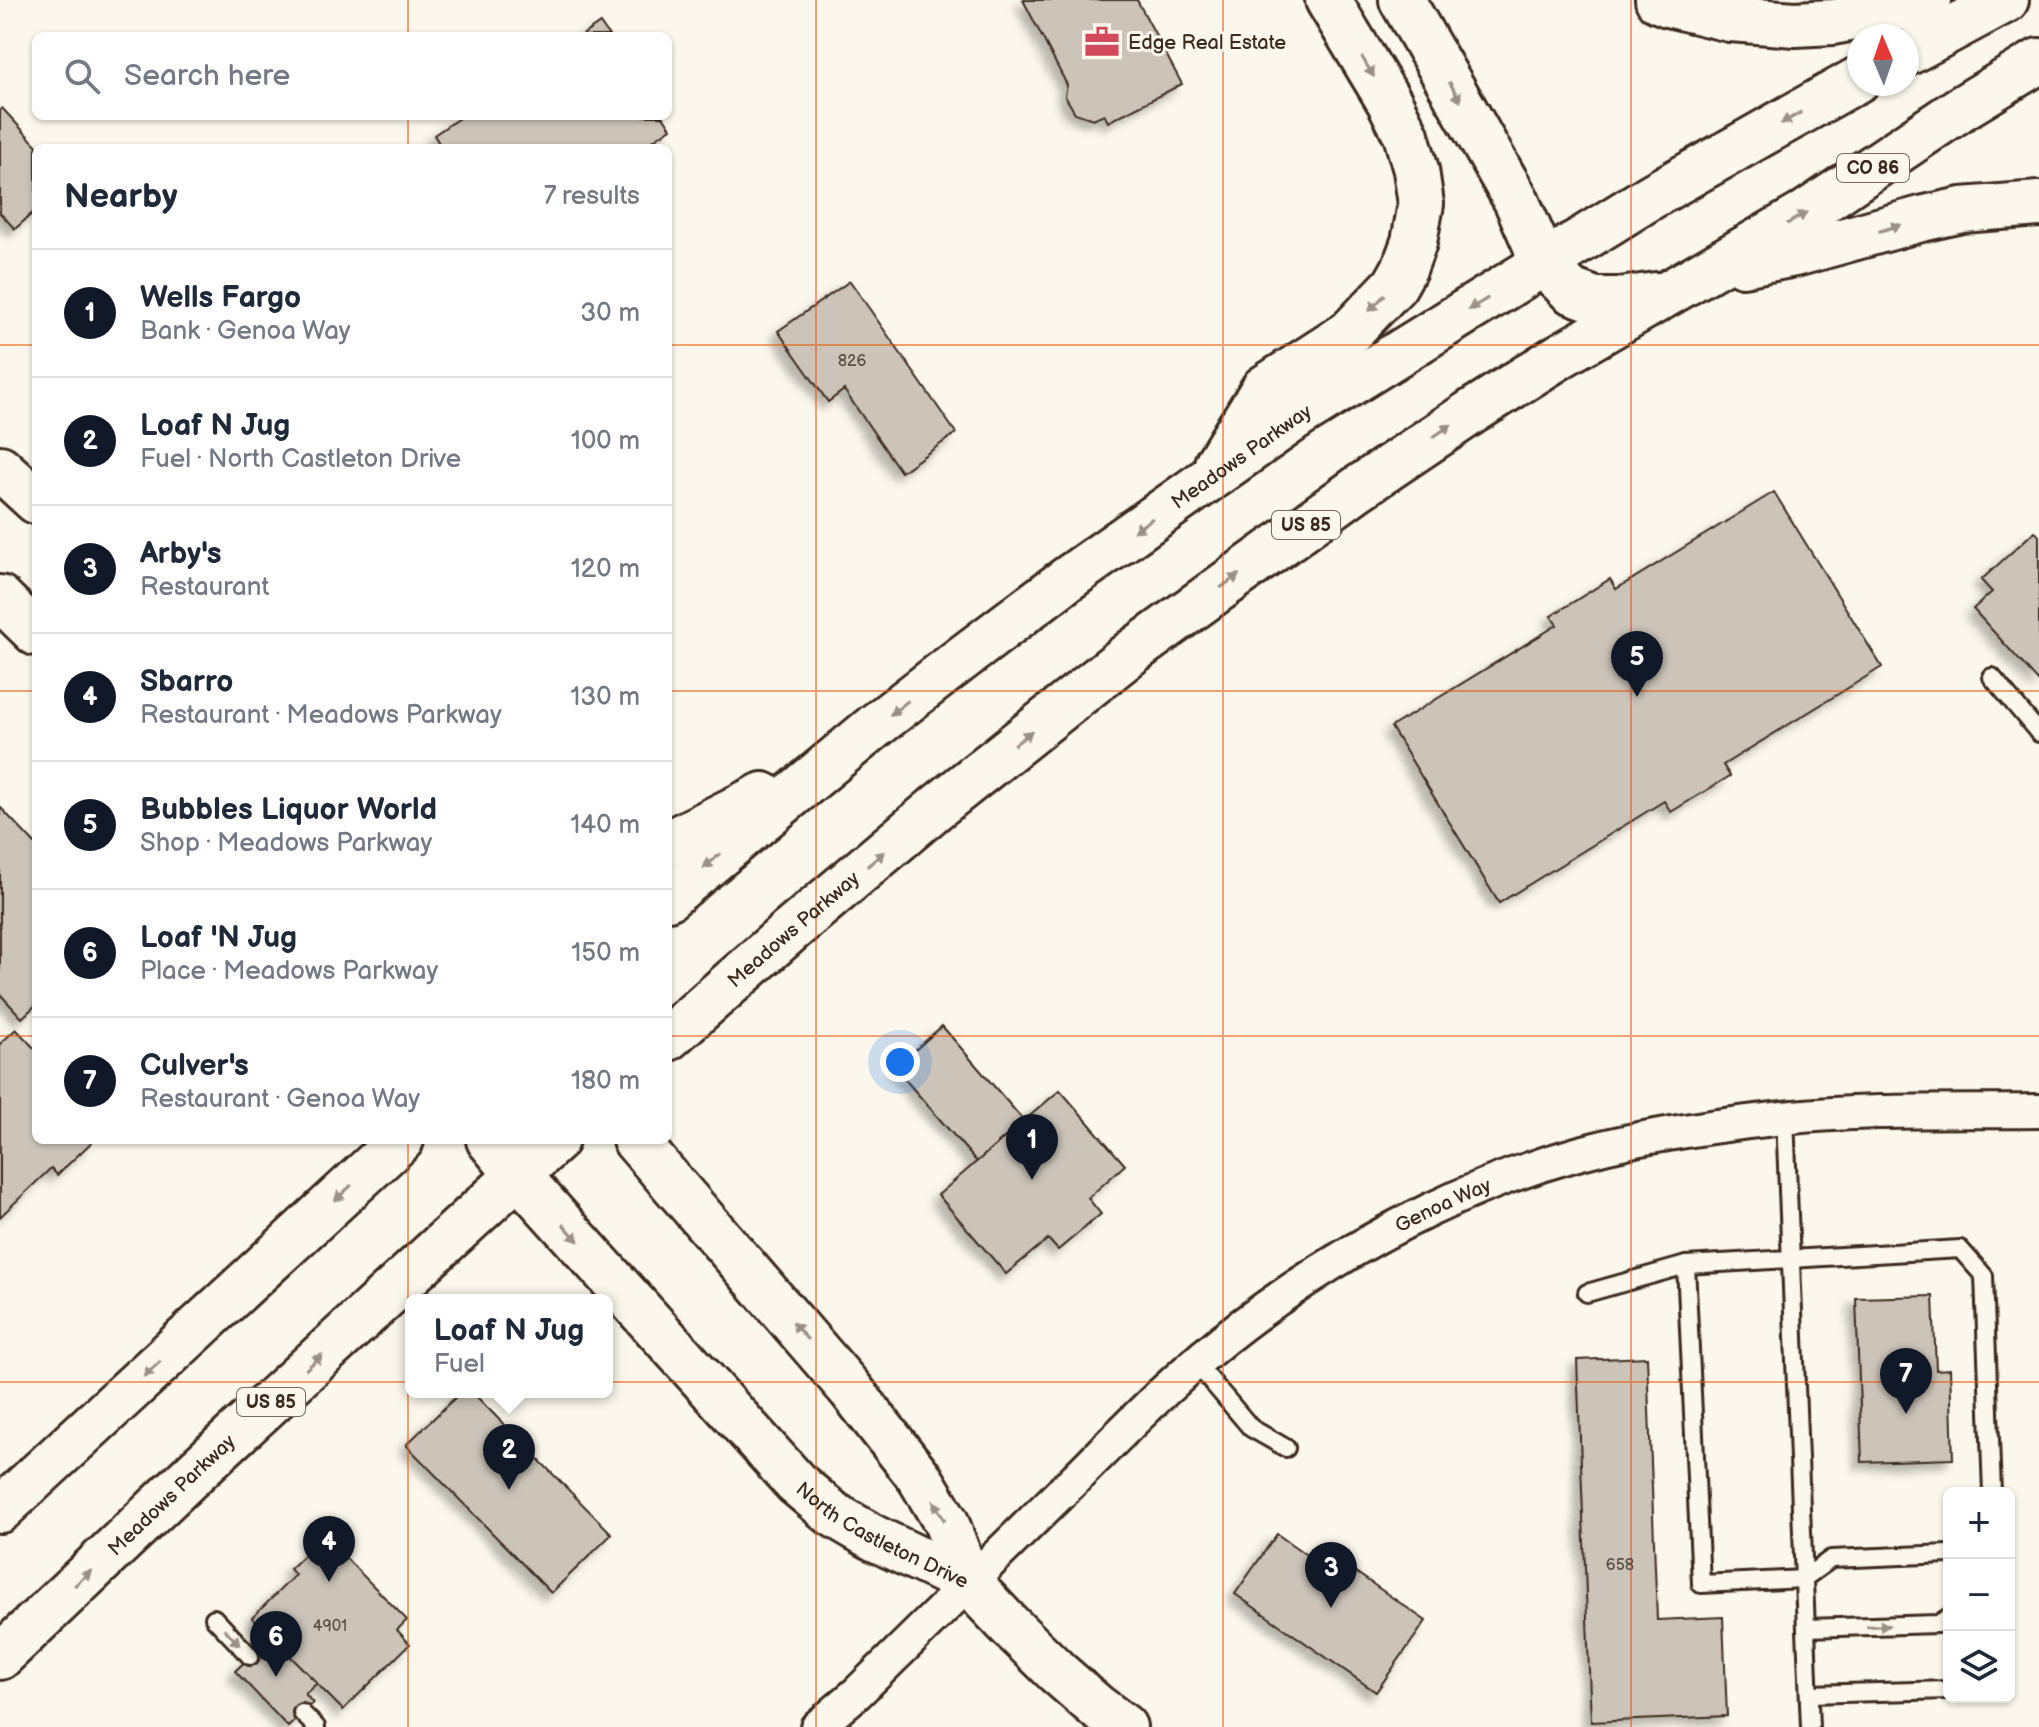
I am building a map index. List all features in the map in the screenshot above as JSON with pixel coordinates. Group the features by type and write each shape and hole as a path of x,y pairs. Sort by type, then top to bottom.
{"main road":[{"path":"1207,480 1264,388 1349,333 1395,285 1414,242 1421,204 1406,135 1328,0"},
{"path":"1402,0 1516,200 1544,264 1571,291 1595,300 1620,300 1688,282"},
{"path":"1658,0 1730,19 1795,24 1833,22 1929,0"},
{"path":"1919,47 2006,0"},
{"name":"CO 86","path":"1688,282 1803,215 1960,109 2039,61"},
{"name":"Meadows Parkway","path":"672,895 899,707 1066,580 1298,416 1652,196 1847,86"},
{"name":"US 85","path":"1688,282 1921,219 1962,210 2039,204"},
{"name":"Meadows Parkway","path":"672,1034 937,807 1132,652 1357,489 1460,419 1560,356 1688,282"},
{"path":"0,468 32,497"},
{"path":"0,598 32,629"},
{"path":"672,841 837,758"},
{"path":"0,1510 397,1144"},
{"name":"North Castleton Drive","path":"492,1144 796,1483 833,1514 874,1538 969,1583"},
{"name":"Meadows Parkway","path":"0,1657 209,1459 552,1144"},
{"name":"North Castleton Drive","path":"638,1144 851,1390 920,1478 946,1522 969,1583"},
{"path":"969,1583 1057,1672 1124,1727"}],"street":[{"name":"Genoa Way","path":"817,1727 857,1693 1196,1363 1287,1293 1406,1220 1507,1176 1637,1139 1785,1117 2039,1111"}],"lane":[{"path":"1992,677 2039,733"},
{"path":"1785,1117 1810,1727"},
{"path":"1587,1293 1686,1265 1960,1249 1984,1276 1992,1487"},
{"path":"1686,1265 1701,1584 1803,1579 1831,1559 1943,1554"},
{"path":"1196,1363 1251,1428 1286,1448"},
{"path":"214,1618 250,1656"},
{"path":"1806,1628 1938,1624 1943,1621"},
{"path":"1809,1694 1943,1690"},
{"path":"302,1713 316,1727"}],"building":[{"name":"Edge Real Estate","path":"1023,0 1137,0 1182,84 1108,122 1104,114 1093,119 1075,113 1065,96 1067,85"},
{"path":"600,23 606,32 587,32"},
{"path":"2,108 35,144 32,144 32,214 15,229 0,213"},
{"path":"456,120 666,120 671,128 648,144 440,144 434,135"},
{"path":"850,281 956,433 901,472 844,390 828,402 778,331"},
{"path":"1774,492 1882,667 1723,765 1730,776 1671,812 1664,801 1499,903 1391,727 1557,625 1551,616 1610,579 1616,589"},
{"path":"2035,531 2039,536 2039,682 1973,609 1992,592 1981,580"},
{"path":"0,807 32,841 32,1009 22,1018 0,994"},
{"path":"942,1026 1024,1121 977,1162 895,1068"},
{"path":"16,1029 32,1046 32,1144 90,1144 57,1175 51,1168 0,1217 0,1044"},
{"path":"1060,1090 1125,1165 1088,1198 1101,1214 1058,1250 1048,1239 1006,1274 938,1195"},
{"path":"1933,1296 1936,1370 1950,1369 1953,1459 1862,1462 1856,1298"},
{"path":"1647,1357 1657,1620 1723,1617 1727,1716 1591,1722 1577,1360"},
{"path":"455,1398 478,1398 612,1534 551,1593 406,1445"},
{"path":"1277,1534 1325,1568 1334,1557 1426,1621 1376,1692 1235,1594"},
{"path":"324,1536 407,1620 397,1630 410,1644 343,1710 252,1618 295,1575 290,1569"},
{"path":"271,1637 317,1683 305,1694 313,1703 288,1727 235,1671"}],"place":[{"name":"Edge Real Estate","path":"1102,42"},
{"name":"Bubbles Liquor World","path":"1637,697"},
{"name":"Wells Fargo","path":"1032,1180"},
{"name":"Culver's","path":"1906,1414"},
{"name":"Loaf N Jug","path":"509,1490"},
{"name":"Sbarro","path":"329,1582"},
{"name":"Arby's","path":"1331,1608"},
{"name":"Loaf 'N Jug","path":"276,1677"}]}
